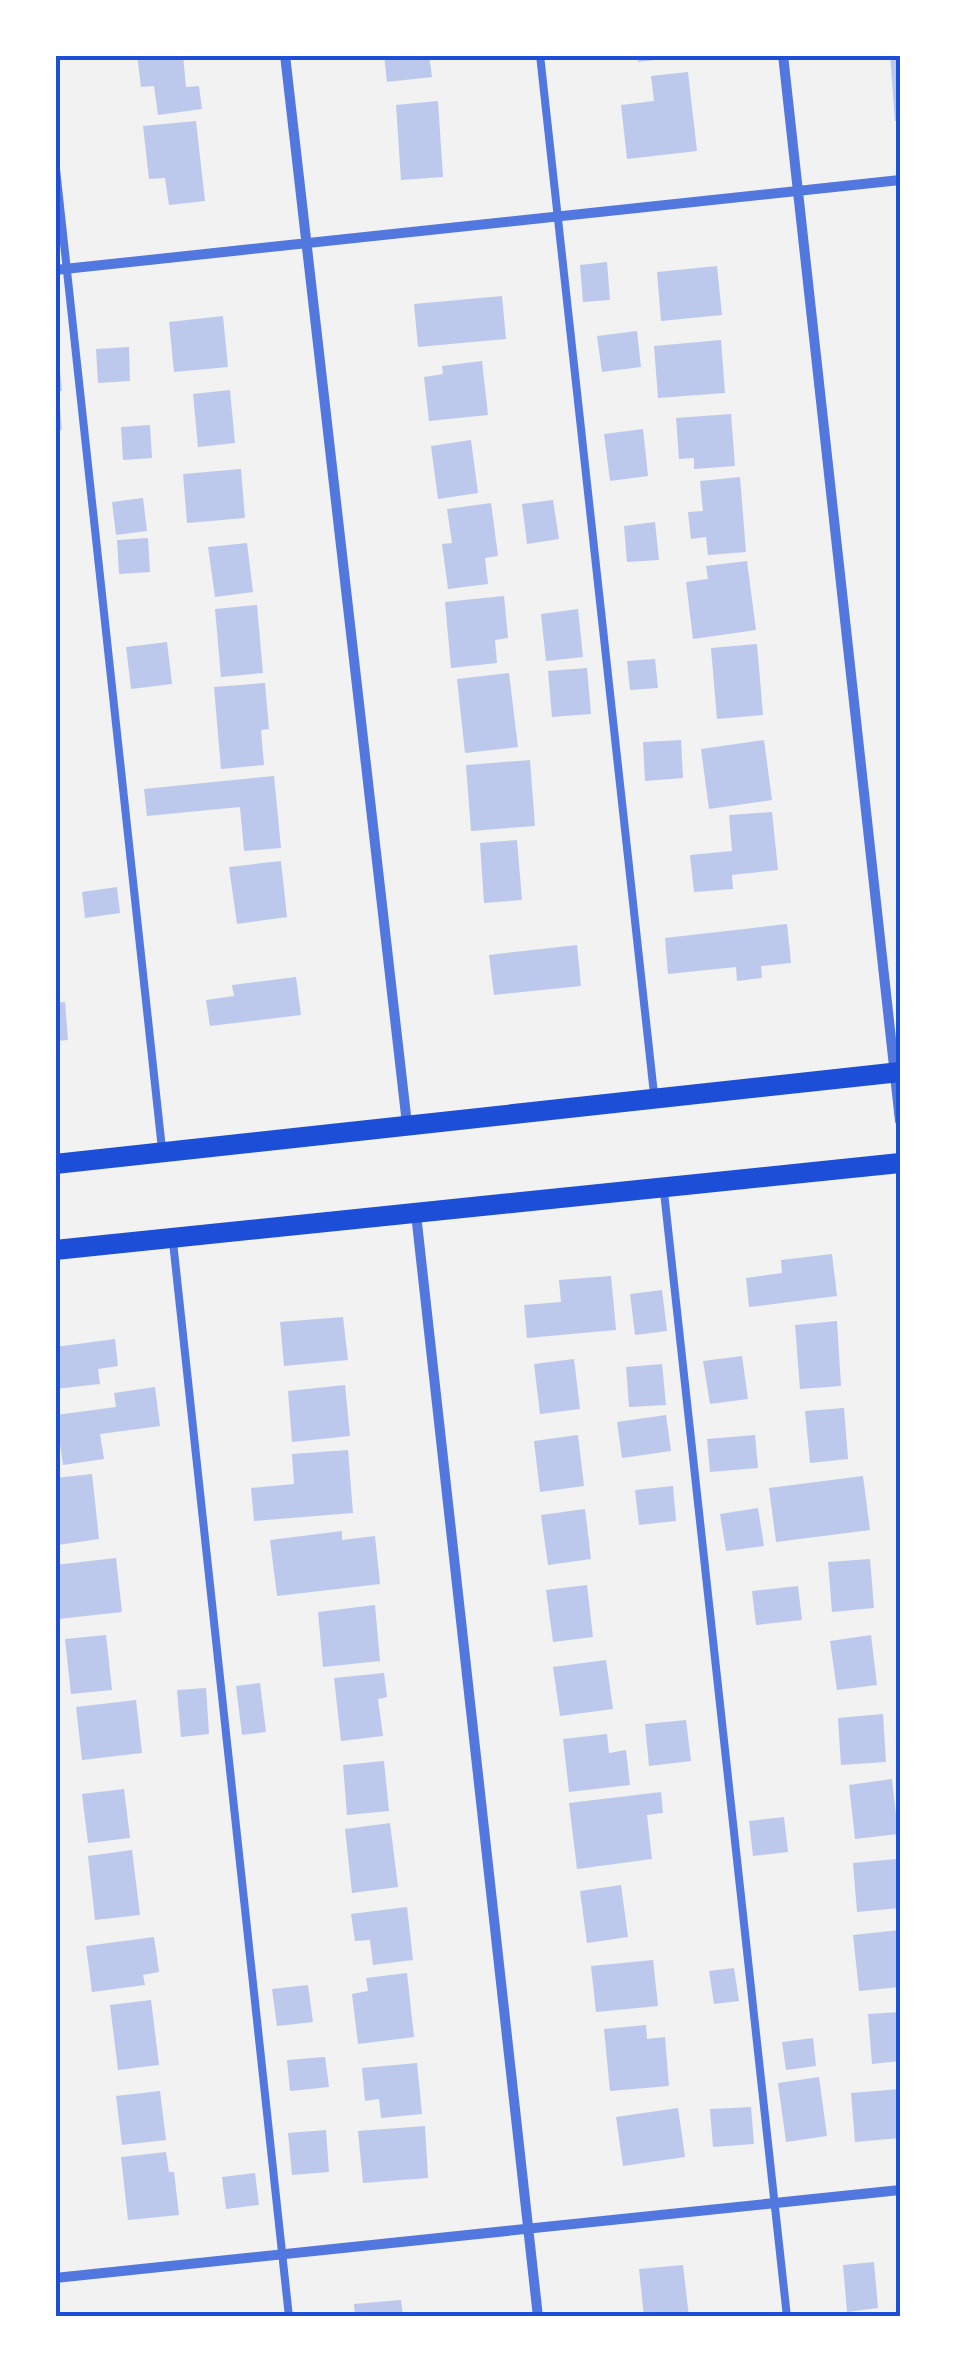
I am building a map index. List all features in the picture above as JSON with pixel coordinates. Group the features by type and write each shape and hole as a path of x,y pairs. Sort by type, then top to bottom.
{"main road":[{"path":"55,1164 898,1072"},
{"path":"55,1250 900,1163"}],"street":[{"path":"285,55 408,1124"},
{"path":"783,55 898,1072 900,1121"},
{"path":"61,269 900,180"},
{"path":"416,1212 538,2317"},
{"path":"55,2278 900,2190"}],"lane":[{"path":"540,55 655,1098"},
{"path":"55,160 61,269 163,1152"},
{"path":"664,1187 787,2317"},
{"path":"173,1238 290,2317"}],"building":[{"path":"137,55 183,55 186,87 199,86 202,109 158,115 154,86 141,87"},
{"path":"384,55 429,55 432,77 387,82"},
{"path":"637,55 679,55 679,57 638,62"},
{"path":"890,55 900,55 900,120 895,121"},
{"path":"688,72 697,151 627,159 621,105 654,101 651,76"},
{"path":"438,101 443,177 401,180 396,105"},
{"path":"196,121 205,201 169,205 165,178 149,179 143,126"},
{"path":"607,262 610,300 583,302 580,265"},
{"path":"717,266 722,315 661,321 657,272"},
{"path":"502,296 506,339 418,347 414,304"},
{"path":"223,316 228,367 174,372 169,322"},
{"path":"637,331 641,367 602,372 597,336"},
{"path":"721,340 725,393 658,398 654,346"},
{"path":"129,347 130,381 98,383 96,349"},
{"path":"55,352 62,391 55,392"},
{"path":"482,361 488,415 429,421 424,377 443,374 442,366"},
{"path":"230,390 235,443 198,447 193,394"},
{"path":"59,398 62,430 55,431 55,399"},
{"path":"731,414 735,466 694,469 694,458 679,459 676,418"},
{"path":"150,425 152,458 123,460 121,427"},
{"path":"643,429 648,476 610,481 604,434"},
{"path":"471,440 478,493 438,499 431,446"},
{"path":"241,469 245,518 187,523 183,474"},
{"path":"740,477 746,552 708,555 706,537 691,539 688,512 703,511 700,481"},
{"path":"143,498 147,531 116,535 112,502"},
{"path":"553,500 559,539 527,544 522,504"},
{"path":"491,503 498,556 485,558 488,584 448,589 442,544 452,543 447,509"},
{"path":"655,522 659,560 627,562 624,526"},
{"path":"148,538 150,572 119,574 117,540"},
{"path":"247,543 253,592 215,597 208,547"},
{"path":"747,561 756,630 693,639 686,582 708,579 706,566"},
{"path":"504,596 508,638 495,640 497,663 451,668 445,602"},
{"path":"257,605 263,673 221,677 215,609"},
{"path":"578,609 583,657 546,661 541,614"},
{"path":"167,642 172,684 131,689 126,647"},
{"path":"757,644 763,715 717,719 711,648"},
{"path":"655,659 658,688 630,690 627,661"},
{"path":"587,668 591,714 552,717 548,671"},
{"path":"509,673 518,747 465,753 457,679"},
{"path":"265,683 269,729 261,730 264,765 221,769 214,687"},
{"path":"681,740 683,778 645,781 643,742"},
{"path":"764,740 772,800 709,809 701,749"},
{"path":"530,760 535,826 471,831 466,765"},
{"path":"274,776 281,848 244,851 240,807 147,816 144,789"},
{"path":"772,812 778,870 732,875 733,889 694,892 690,855 732,851 729,815"},
{"path":"517,840 522,900 484,903 480,843"},
{"path":"281,861 287,917 237,924 229,867"},
{"path":"117,887 120,913 85,918 82,892"},
{"path":"787,924 791,963 761,966 762,978 737,981 736,967 668,974 665,938"},
{"path":"577,945 581,986 494,995 489,955"},
{"path":"296,977 301,1015 210,1026 206,1000 234,996 232,985"},
{"path":"65,1002 68,1040 55,1041 55,1003"},
{"path":"832,1254 837,1296 749,1307 746,1278 782,1273 781,1260"},
{"path":"611,1276 616,1330 527,1338 524,1305 561,1302 559,1280"},
{"path":"662,1290 667,1331 635,1335 630,1294"},
{"path":"343,1317 348,1360 284,1366 280,1322"},
{"path":"837,1321 841,1386 800,1389 795,1325"},
{"path":"115,1339 118,1366 98,1369 100,1384 55,1389 55,1347"},
{"path":"742,1356 748,1399 710,1404 703,1361"},
{"path":"574,1359 580,1409 540,1414 534,1364"},
{"path":"662,1364 666,1405 629,1407 626,1367"},
{"path":"345,1385 350,1436 292,1442 288,1391"},
{"path":"155,1387 160,1426 100,1434 104,1459 63,1465 56,1415 116,1407 114,1393"},
{"path":"844,1408 848,1459 810,1463 805,1411"},
{"path":"666,1415 671,1451 622,1458 617,1422"},
{"path":"578,1435 584,1486 540,1492 534,1441"},
{"path":"755,1435 758,1468 710,1472 707,1439"},
{"path":"348,1450 353,1513 254,1521 251,1488 294,1484 292,1454"},
{"path":"92,1474 99,1539 58,1545 55,1478"},
{"path":"863,1476 870,1530 776,1542 769,1488"},
{"path":"673,1486 676,1521 639,1525 635,1490"},
{"path":"758,1508 764,1546 726,1551 720,1514"},
{"path":"585,1509 591,1559 548,1565 541,1515"},
{"path":"342,1531 342,1540 375,1536 380,1584 277,1596 270,1540"},
{"path":"116,1558 122,1612 58,1619 55,1565"},
{"path":"870,1559 874,1608 832,1612 828,1562"},
{"path":"587,1585 593,1637 553,1642 546,1590"},
{"path":"798,1586 802,1620 756,1625 752,1591"},
{"path":"375,1605 380,1661 323,1667 318,1612"},
{"path":"106,1635 112,1690 71,1694 65,1639"},
{"path":"871,1635 877,1685 837,1690 830,1641"},
{"path":"606,1660 613,1709 560,1716 553,1667"},
{"path":"384,1673 387,1697 378,1699 383,1736 341,1741 334,1678"},
{"path":"260,1683 266,1732 242,1735 236,1686"},
{"path":"206,1688 209,1734 181,1737 177,1690"},
{"path":"136,1700 142,1753 82,1760 76,1707"},
{"path":"883,1714 886,1762 841,1765 838,1718"},
{"path":"686,1720 691,1761 649,1766 645,1724"},
{"path":"607,1734 609,1753 626,1750 630,1785 569,1792 563,1739"},
{"path":"384,1761 389,1811 347,1815 343,1765"},
{"path":"892,1779 898,1834 855,1839 849,1785"},
{"path":"124,1789 130,1838 88,1843 82,1794"},
{"path":"661,1792 663,1813 647,1815 652,1859 577,1869 569,1803"},
{"path":"784,1817 788,1852 753,1856 749,1821"},
{"path":"390,1823 398,1887 352,1893 345,1829"},
{"path":"132,1850 140,1915 95,1920 88,1856"},
{"path":"896,1859 900,1908 857,1912 853,1863"},
{"path":"621,1885 628,1937 587,1943 580,1891"},
{"path":"407,1907 413,1960 373,1965 370,1940 355,1941 351,1914"},
{"path":"900,1930 900,1987 859,1991 853,1935"},
{"path":"154,1937 159,1972 143,1975 145,1985 92,1992 86,1946"},
{"path":"653,1960 658,2006 596,2012 591,1966"},
{"path":"734,1968 739,2001 714,2004 709,1971"},
{"path":"407,1973 414,2037 358,2044 352,1994 368,1991 366,1978"},
{"path":"308,1985 313,2022 277,2026 272,1989"},
{"path":"151,2000 159,2065 118,2070 110,2005"},
{"path":"900,2012 900,2061 872,2064 868,2014"},
{"path":"646,2025 647,2039 665,2037 669,2086 610,2091 604,2029"},
{"path":"813,2038 816,2066 786,2070 782,2042"},
{"path":"325,2057 329,2087 290,2091 287,2060"},
{"path":"417,2063 422,2114 381,2118 379,2099 365,2101 362,2068"},
{"path":"819,2077 827,2136 786,2142 778,2083"},
{"path":"900,2089 900,2138 855,2142 851,2093"},
{"path":"160,2091 166,2140 122,2145 116,2096"},
{"path":"751,2107 754,2144 713,2147 710,2109"},
{"path":"678,2108 685,2157 623,2166 616,2117"},
{"path":"425,2126 428,2178 363,2183 358,2131"},
{"path":"326,2130 329,2172 292,2175 288,2133"},
{"path":"166,2152 169,2172 174,2172 179,2215 128,2220 121,2157"},
{"path":"255,2173 259,2205 226,2209 222,2177"},
{"path":"874,2262 878,2308 847,2312 843,2265"},
{"path":"683,2265 689,2317 644,2317 639,2269"},
{"path":"401,2300 403,2317 355,2317 354,2304"}]}
